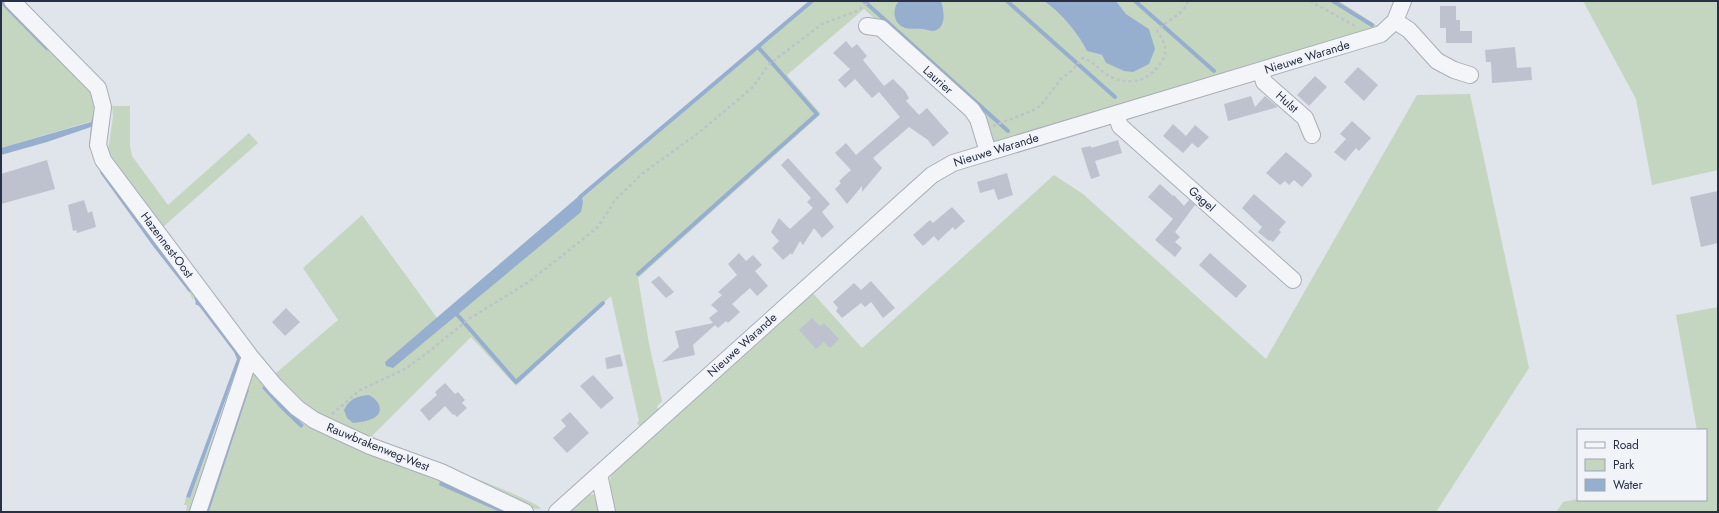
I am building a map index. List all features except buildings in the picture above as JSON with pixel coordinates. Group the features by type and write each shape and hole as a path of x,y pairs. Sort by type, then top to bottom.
{"street":[{"name":"Hazennest-Oost","path":"12,1 98,88 103,107 98,145 103,160 250,356"},
{"name":"Nieuwe Warande","path":"557,512 932,175 953,163 988,152 1381,34 1395,21 1403,1"},
{"path":"1395,21 1409,30 1437,60 1454,70 1470,75"},
{"name":"Laurier","path":"867,26 880,28 972,110 978,119 988,152"},
{"name":"Hulst","path":"1261,71 1264,82 1305,118 1312,135"},
{"name":"Gagel","path":"1116,114 1120,126 1293,280"},
{"name":"Rauwbrakenweg-West","path":"250,356 286,398 297,408 321,424 370,446 440,472 525,512"},
{"path":"198,512 250,356"},
{"path":"599,474 607,512"}],"path":[{"path":"321,424 360,390 405,369 428,353 469,319 527,283 598,227 615,200 643,174 701,131 753,87 770,64 776,59 822,24 857,11 870,1"},
{"path":"996,125 1029,113 1041,105 1061,79 1083,58 1090,60 1104,72 1117,79 1131,82 1145,78 1158,68 1166,55 1165,42 1157,31 1181,12 1185,8 1188,1"},
{"path":"1310,1 1358,28 1366,39"}],"green space":[{"path":"812,1 1044,1 1057,11 1079,37 1087,51 1102,55 1106,63 1124,71 1149,29 1126,14 1116,1 1339,1 1379,27 994,144 977,111 864,9 787,75 821,114 638,278 649,344 662,401 657,406 659,413 641,428 637,423 639,421 611,296 516,386 471,337 372,436 516,495 533,503 541,509 524,508 306,411 274,372 276,373 338,320 303,268 362,215 437,318 385,362 583,202 582,197"},
{"path":"1583,1 1718,1 1718,170 1652,185 1636,99"},
{"path":"1,4 47,50 48,45 51,45 50,53 60,59 90,88 95,106 93,147 89,148 92,147 92,121 1,148"},
{"path":"1470,94 1529,368 1436,512 613,512 610,495 610,479 614,469 811,291 862,348 1054,175 1083,194 1266,359 1417,95"},
{"path":"112,106 130,106 130,146 132,156 168,205 249,133 258,143 163,227 108,151 113,117"},
{"path":"101,170 243,354 241,361 194,297 193,300 189,292 191,291 101,171 100,172"},
{"path":"1718,307 1718,512 1556,512 1563,502 1577,499 1577,501 1707,501 1707,429 1697,429 1676,315"},
{"path":"240,364 194,512 186,512 187,505 184,505 186,497 190,498"},
{"path":"256,374 281,398 452,481 481,503 500,512 209,512 249,390 246,388 251,375","holes":["265,386 304,424 302,427 281,409 262,388"]},
{"path":"588,494 596,495 601,512 568,512"}],"water":[{"path":"1,1 5,1 49,45 47,51 1,4"},
{"path":"899,1 941,1 944,14 943,23 934,31 903,27 895,19 895,7"},
{"path":"1044,1 1116,1 1126,14 1149,29 1155,49 1149,64 1133,72 1124,71 1106,63 1102,55 1087,51 1079,37 1057,11"},
{"path":"94,114 96,114 92,147 89,148 91,127 47,142 1,155 1,148 91,122"},
{"path":"102,170 191,291 189,292 153,246 101,174 100,172"},
{"path":"579,196 582,197 583,202 581,212 393,368 386,366 385,362"},
{"path":"194,297 196,297 241,357 190,498 186,497 237,359 234,352 199,306 195,304"},
{"path":"265,385 304,425 301,428 262,388"},
{"path":"246,388 249,390 209,512 205,512"},
{"path":"369,395 377,401 379,405 380,408 378,415 363,422 353,423 347,418 344,410 346,406 354,399"},
{"path":"440,481 509,512 500,512 439,485"}],"waterway":[{"path":"580,197 812,1"},
{"path":"864,1 1008,131"},
{"path":"1007,1 1115,97"},
{"path":"1135,1 1214,71"},
{"path":"1333,1 1372,25"},
{"path":"638,274 817,114 758,47"},
{"path":"454,311 516,382 603,303"}]}
